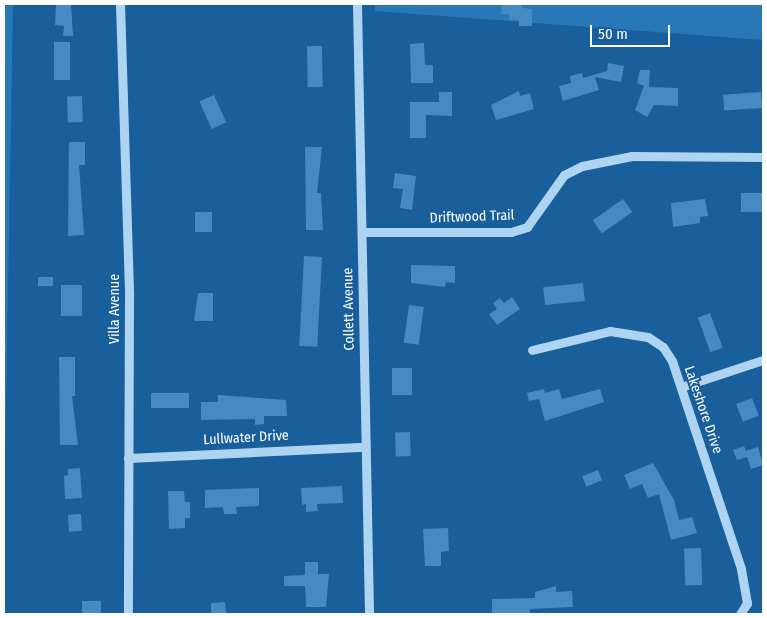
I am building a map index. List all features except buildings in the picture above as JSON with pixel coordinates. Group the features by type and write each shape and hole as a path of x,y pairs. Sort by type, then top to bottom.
{"street":[{"name":"Villa Avenue","path":"120,4 129,296 128,614"},
{"name":"Collett Avenue","path":"357,4 369,614"},
{"name":"Driftwood Trail","path":"362,232 511,232 527,227 540,203 564,175 582,166 632,156 763,157"},
{"name":"Lakeshore Drive","path":"532,350 578,337 628,331 648,337 663,348 681,388 741,569 747,604 740,614"},
{"path":"681,388 763,360"},
{"name":"Lullwater Drive","path":"128,458 365,447"}],"shaded area":[{"path":"4,4 13,4 4,514"},
{"path":"375,4 763,4 763,40 375,11"}]}
